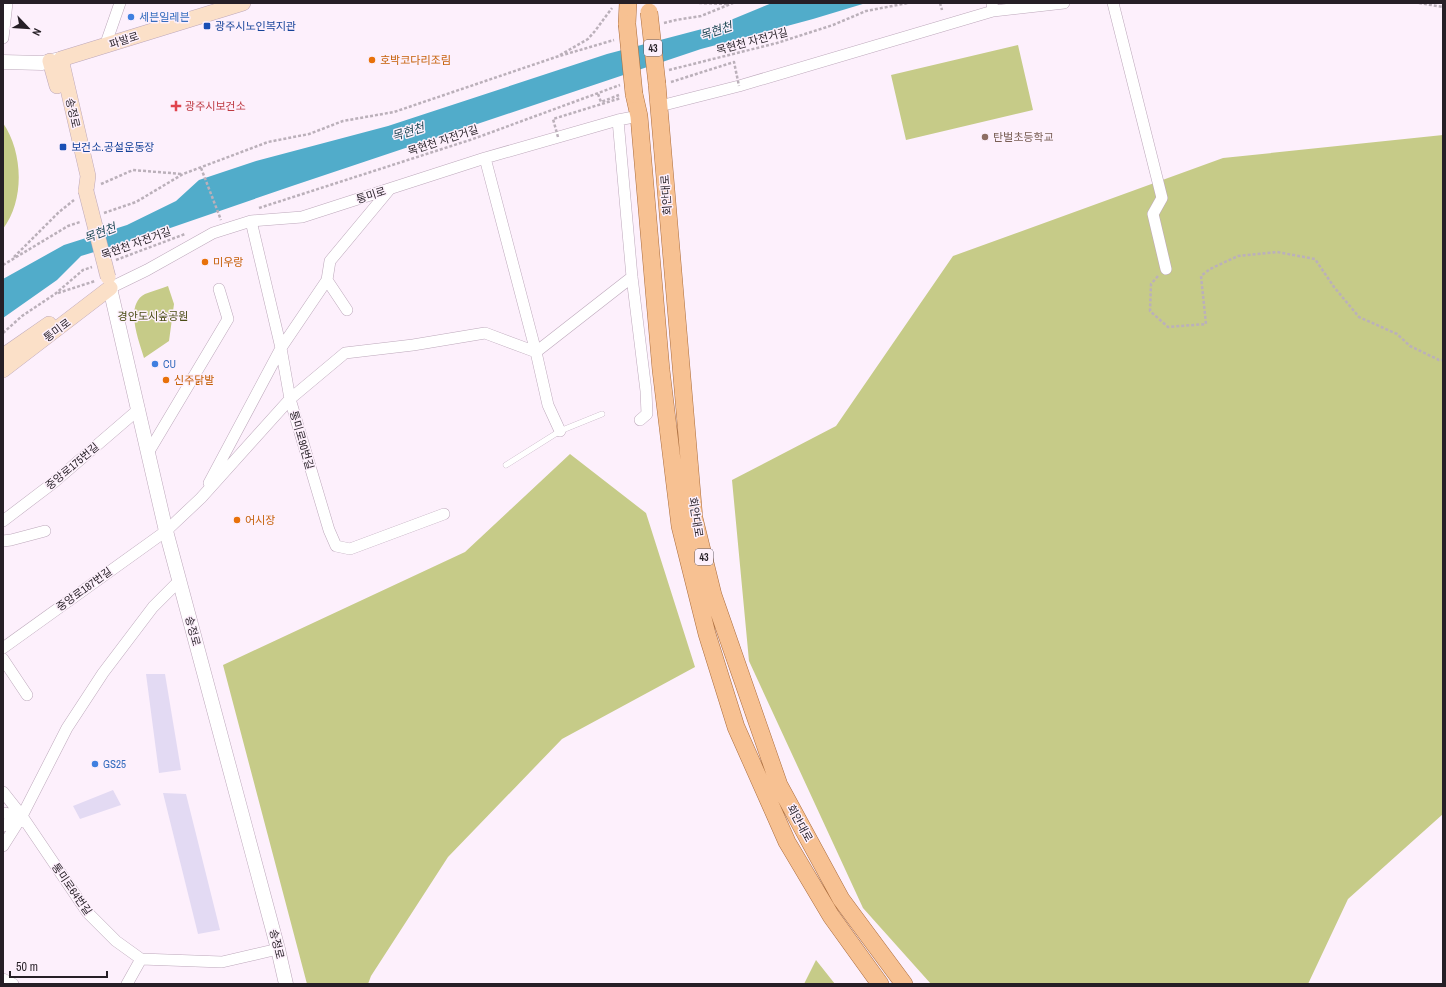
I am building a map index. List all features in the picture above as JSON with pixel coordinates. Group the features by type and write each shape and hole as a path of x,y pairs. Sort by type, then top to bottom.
{"main road":[{"name":"파발로","path":"56,60 243,3"},
{"name":"43","path":"620,6 627,24 625,91"},
{"name":"회안대로","path":"649,8 661,78 660,106 666,198 694,518 713,595 779,785 841,899 904,984"},
{"path":"56,60 80,183 87,187 109,282"},
{"name":"회안대로","path":"625,91 639,116 661,370 680,526 706,634 736,727 787,842 832,916 880,984"},
{"name":"통미로","path":"3,356 109,282"},
{"name":"통미로","path":"3,370 109,282"}],"street":[{"path":"3,38 7,3"},
{"path":"104,46 120,3"},
{"path":"660,106 739,86 993,7 1064,3"},
{"path":"1113,3 1162,198 1153,214 1166,269"},
{"name":"파발로","path":"3,62 42,63 56,60"},
{"name":"통미로","path":"109,282 147,270 213,233 251,221 302,218 486,158 618,120 639,116"},
{"path":"618,120 632,277 646,391 647,414 640,420"},
{"path":"486,158 536,352 548,405 560,431"},
{"path":"201,498 281,348 327,280 330,261 389,190"},
{"name":"통미로90번길","path":"251,221 281,348 290,399 328,530 336,546 350,549 444,514"},
{"path":"536,352 632,277"},
{"path":"327,280 347,310"},
{"name":"송정로","path":"109,282 166,531 278,949 286,984"},
{"path":"148,453 228,319 219,289"},
{"path":"201,498 290,399 345,353 486,333 536,352"},
{"name":"중앙로175번길","path":"3,521 53,483 139,409"},
{"name":"중앙로187번길","path":"3,648 166,531 201,498"},
{"path":"3,541 45,531"},
{"path":"3,846 22,816 67,728 103,673 153,607 180,580"},
{"path":"3,658 27,694"},
{"name":"통미로64번길","path":"3,792 22,816 87,912 116,941 141,959"},
{"path":"3,813 22,816"},
{"path":"3,826 22,816"},
{"path":"127,984 141,959 222,962 278,949"},
{"path":"3,979 13,984"}],"lane":[{"path":"506,465 560,431 602,414"}],"path":[{"path":"699,3 731,4"},
{"name":"목현천 자전거길","path":"661,78 833,25 866,11 908,3"},
{"path":"940,3 942,10"},
{"path":"1419,3 1443,6"},
{"path":"661,24 701,16 731,4"},
{"path":"556,57 588,39 620,6"},
{"path":"98,216 136,202 183,174 268,142 309,134 344,121 394,112 556,57 619,38"},
{"path":"598,94 601,102 625,91"},
{"name":"목현천 자전거길","path":"254,209 473,138 598,94 625,91"},
{"path":"201,168 221,220"},
{"path":"11,260 59,212 87,187 133,170 183,174"},
{"path":"215,222 225,219"},
{"path":"3,265 68,226 83,221"},
{"name":"목현천 자전거길","path":"110,262 130,256 191,232"},
{"path":"1166,269 1151,284 1150,311 1168,328 1206,324 1201,276 1210,269 1238,256 1277,252 1315,259 1334,287 1359,317 1397,334 1410,346 1439,360 1443,360"},
{"name":"목현천 자전거길","path":"3,333 22,316 56,294 83,270 96,266"},
{"path":"56,294 109,282"}],"green space":[{"path":"1018,45 1033,110 906,140 891,75"},
{"path":"3,123 15,148 19,176 15,204 3,229"},
{"path":"1443,135 1443,814 1348,899 1308,984 931,984 863,908 749,661 732,480 836,426 953,256 1223,158"},
{"name":"경안도시숲공원","path":"168,286 174,304 169,341 144,358 135,324 135,306 139,299 145,294"},
{"path":"570,454 646,513 695,667 562,739 448,857 371,976 368,984 307,984 223,665 465,552"},
{"path":"816,960 835,984 804,984"}],"water":[{"name":"목현천","path":"772,3 866,3 701,49 147,236 81,256 57,280 3,318 3,279 64,245 127,225 176,201 199,180 256,161 388,126 607,54 721,24"}],"building":[{"path":"146,674 165,674 181,770 159,773"},
{"path":"113,790 121,805 80,819 73,806"},
{"path":"163,793 186,794 220,930 198,934"}],"place":[{"name":"세븐일레븐","path":"131,17"},
{"name":"광주시노인복지관","path":"207,26"},
{"name":"호박코다리조림","path":"372,60"},
{"name":"광주시보건소","path":"176,106"},
{"name":"탄벌초등학교","path":"985,137"},
{"name":"보건소.공설운동장","path":"63,147"},
{"name":"미우랑","path":"205,262"},
{"name":"CU","path":"155,364"},
{"name":"신주닭발","path":"166,380"},
{"name":"어시장","path":"237,520"},
{"name":"GS25","path":"95,764"}]}
